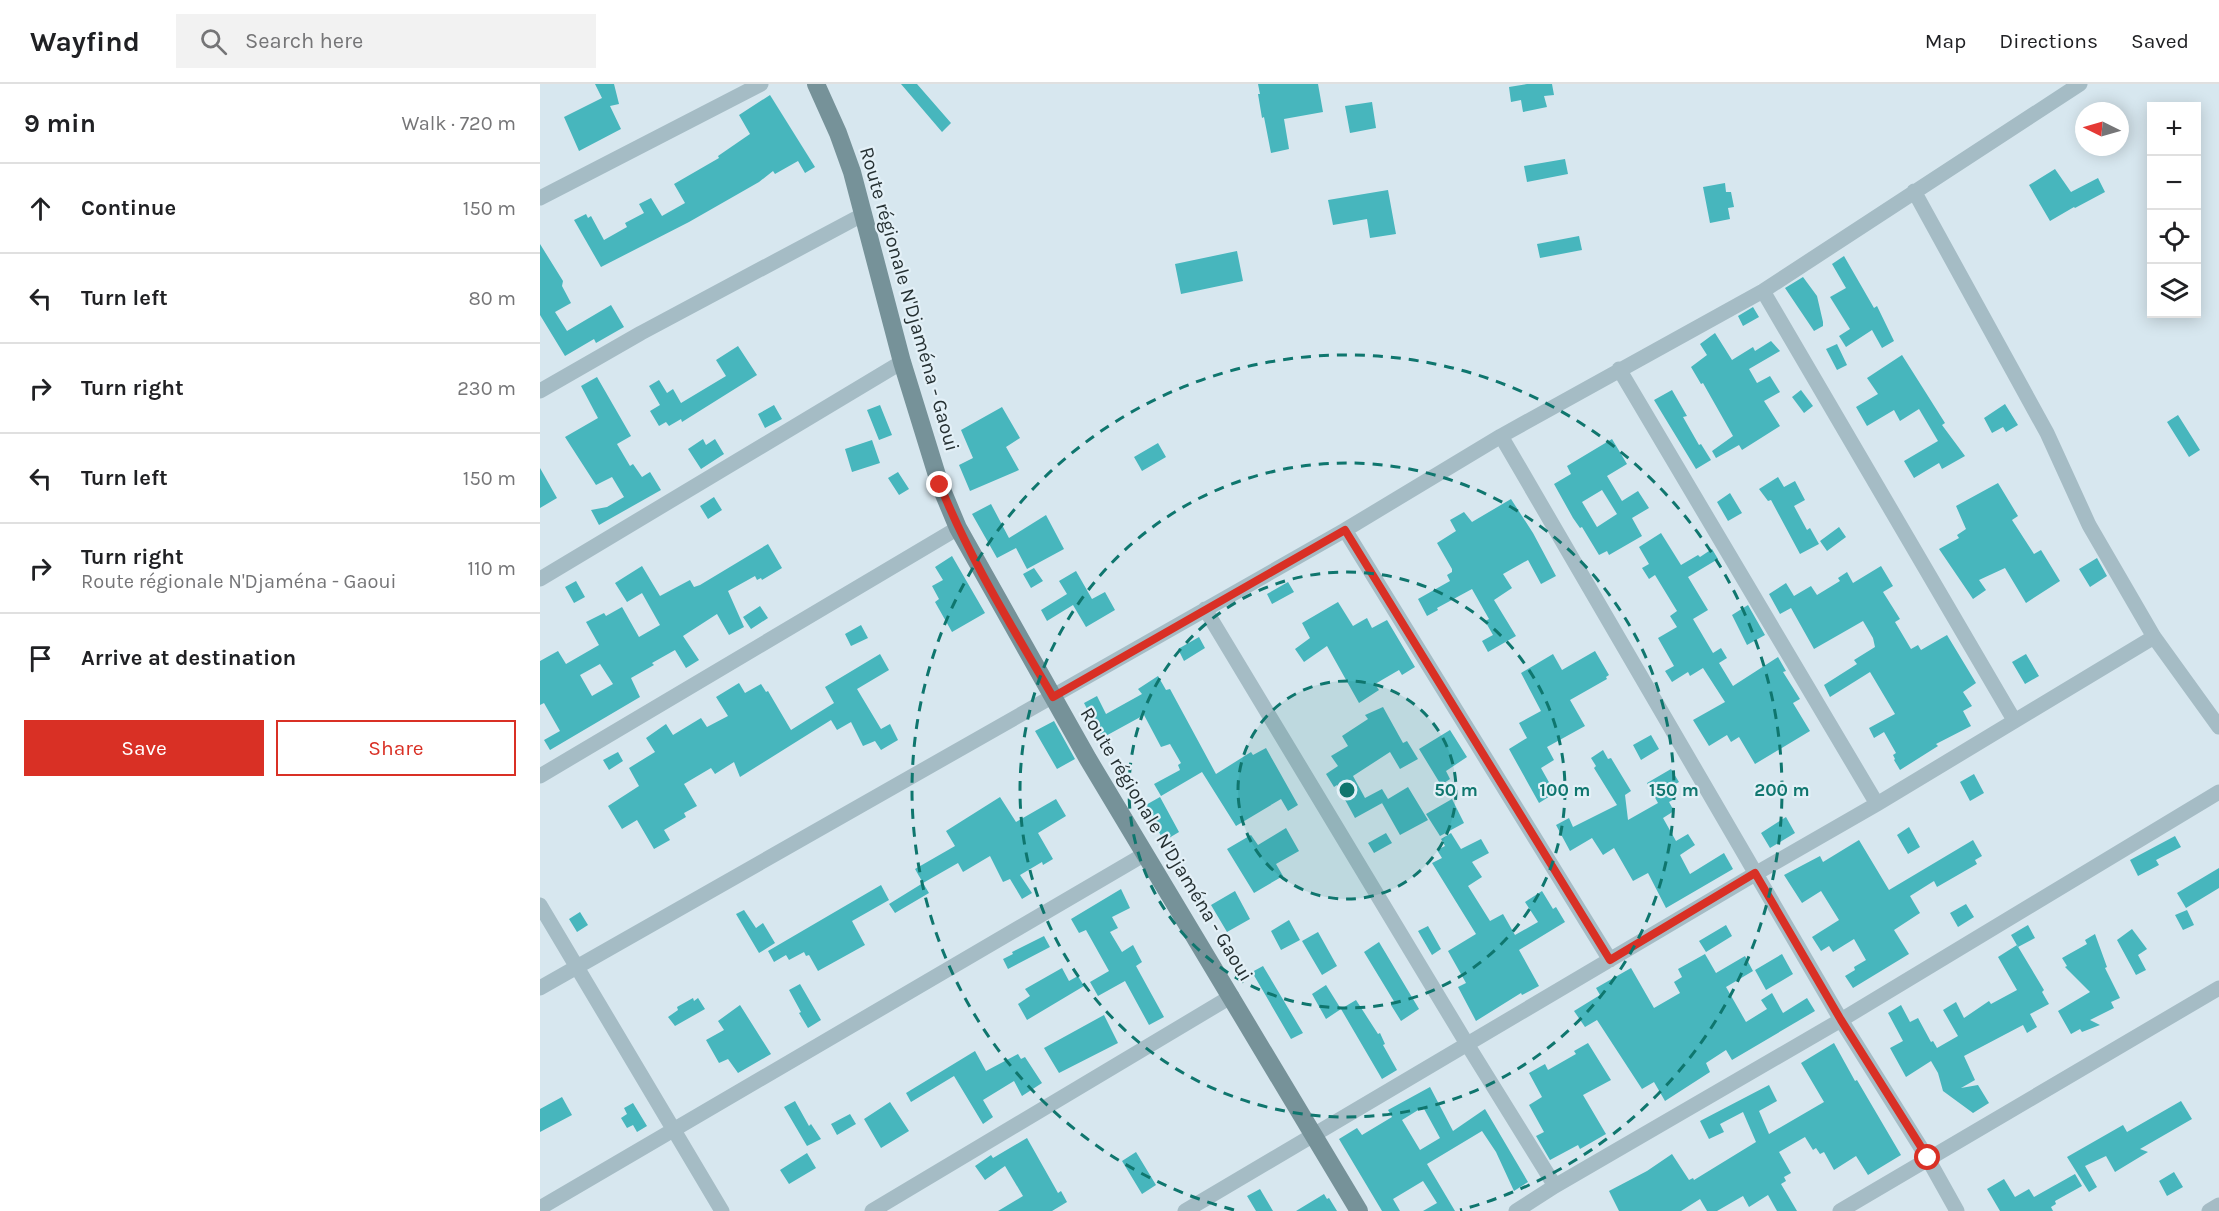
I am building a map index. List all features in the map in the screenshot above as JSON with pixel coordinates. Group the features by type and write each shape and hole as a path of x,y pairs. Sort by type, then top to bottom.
{"street":[{"path":"540,198 762,84"},
{"name":"Route régionale N'Djaména - Gaoui","path":"816,84 838,133 852,172 902,362 940,485 958,528 1145,854 1359,1211"},
{"path":"540,988 1345,530 1501,436 1763,291 2080,84"},
{"path":"1914,191 2047,433 2089,525 2154,638 2219,727"},
{"path":"540,391 640,333 864,214"},
{"path":"1763,291 2014,720"},
{"path":"540,579 902,362"},
{"path":"1619,369 1877,804"},
{"path":"1501,436 1841,1020 1928,1158 1957,1211"},
{"path":"540,776 958,528"},
{"path":"1345,530 1610,960"},
{"path":"1205,609 1555,1186"},
{"path":"1185,1211 1755,873 1877,804 2154,638"},
{"path":"1516,1211 1841,1020 2219,792"},
{"path":"540,1208 1145,854"},
{"path":"540,905 722,1211"},
{"path":"1840,1211 2219,988"},
{"path":"872,1211 1232,996"},
{"path":"2209,1211 2219,1205"}],"building":[{"path":"595,84 614,84 619,104 610,106 621,129 579,151 564,117 602,98"},
{"path":"901,84 917,84 951,123 942,132"},
{"path":"1258,84 1318,84 1323,112 1284,119 1289,149 1271,153 1264,117 1262,118"},
{"path":"1552,84 1554,95 1544,96 1547,107 1523,112 1521,100 1511,102 1509,87"},
{"path":"770,95 815,167 805,173 798,161 775,174 773,171 759,182 689,222 601,267 574,220 586,214 588,218 591,216 604,240 627,227 625,223 644,213 639,204 651,198 662,216 685,203 674,184 719,158 718,156 750,134 739,115"},
{"path":"1372,102 1376,128 1350,133 1345,106"},
{"path":"1565,159 1568,174 1527,182 1524,166"},
{"path":"2055,169 2071,192 2098,178 2105,192 2050,221 2029,185"},
{"path":"1725,183 1726,192 1731,192 1734,207 1728,208 1730,219 1710,223 1703,187"},
{"path":"1388,190 1396,234 1370,238 1367,219 1333,225 1328,200"},
{"path":"1579,236 1582,250 1540,258 1537,244"},
{"path":"540,244 563,281 562,286 571,303 555,312 567,331 611,305 624,327 596,343 594,339 565,356 540,315"},
{"path":"1237,251 1243,281 1181,294 1175,264"},
{"path":"1844,256 1874,308 1877,306 1894,341 1882,348 1872,330 1846,347 1839,336 1850,329 1830,297 1846,288 1832,264"},
{"path":"1803,277 1817,296 1823,322 1823,326 1814,331 1785,288"},
{"path":"1753,307 1759,317 1743,326 1738,316"},
{"path":"1715,333 1732,360 1753,347 1755,351 1771,341 1780,351 1749,369 1757,383 1770,376 1780,392 1764,401 1780,426 1742,450 1739,445 1716,458 1712,451 1733,436 1703,383 1701,384 1691,367 1707,355 1700,344"},
{"path":"1837,344 1847,365 1837,370 1826,349"},
{"path":"738,346 757,375 682,422 681,419 669,426 666,422 659,426 650,411 660,405 649,386 659,380 667,393 673,389 681,403 726,376 716,360"},
{"path":"1902,355 1945,423 1942,425 1965,456 1942,469 1939,463 1914,478 1904,461 1938,441 1919,409 1900,421 1894,410 1867,426 1856,407 1878,394 1867,378"},
{"path":"597,377 631,436 617,444 630,466 633,464 642,477 650,472 661,490 599,525 591,510 607,507 624,497 612,477 596,485 565,437 598,418 581,386"},
{"path":"1672,390 1687,416 1683,417 1699,445 1701,444 1711,460 1696,469 1654,400"},
{"path":"1801,390 1813,406 1804,413 1792,397"},
{"path":"2005,404 2018,425 2006,432 2003,427 1992,433 1984,418"},
{"path":"774,405 782,419 765,428 758,414"},
{"path":"880,405 892,435 879,440 867,410"},
{"path":"1002,407 1020,438 1006,447 1019,470 970,491 959,465 973,458 961,430"},
{"path":"2178,415 2200,450 2189,457 2167,422"},
{"path":"703,439 706,445 715,439 724,454 701,469 688,449"},
{"path":"1612,439 1627,464 1607,476 1622,501 1638,491 1649,508 1632,518 1642,536 1609,555 1607,551 1599,555 1582,527 1580,528 1573,518 1554,484 1571,474 1567,466","holes":["1602,490 1617,514 1597,527 1582,502"]},
{"path":"872,440 880,463 852,472 845,449"},
{"path":"1158,443 1166,457 1142,471 1134,457"},
{"path":"540,468 557,498 540,508"},
{"path":"898,472 909,489 899,495 888,478"},
{"path":"1778,477 1784,487 1795,481 1805,500 1794,506 1807,530 1810,528 1819,544 1800,554 1771,500 1768,501 1759,489"},
{"path":"1998,483 2018,516 2012,520 2034,554 2041,550 2060,581 2026,603 2005,568 1979,580 1986,590 1973,599 1939,549 1959,538 1957,535 1966,529 1956,506"},
{"path":"1730,493 1742,513 1728,521 1717,502"},
{"path":"714,497 722,510 708,519 700,506"},
{"path":"1511,499 1533,533 1556,576 1541,584 1528,560 1503,574 1512,588 1494,600 1516,636 1488,652 1482,641 1493,635 1485,621 1489,619 1472,589 1427,616 1418,599 1450,581 1447,575 1452,572 1452,569 1437,543 1456,531 1450,520 1464,512 1472,522"},
{"path":"991,504 1009,538 1046,515 1064,549 1027,569 1016,548 997,558 972,514"},
{"path":"1839,527 1846,537 1827,551 1820,541"},
{"path":"1661,533 1681,565 1712,549 1718,559 1688,577 1708,610 1693,619 1713,653 1721,648 1727,658 1719,663 1733,686 1778,657 1786,671 1783,672 1800,699 1793,703 1810,731 1755,764 1739,737 1731,742 1727,735 1709,746 1693,720 1725,702 1703,668 1690,676 1688,672 1672,682 1665,671 1674,666 1658,638 1677,627 1670,616 1677,611 1655,575 1649,579 1642,568 1649,564 1639,547"},
{"path":"768,544 782,568 762,580 761,578 757,580 755,576 728,591 744,627 729,635 717,614 683,636 699,660 686,668 675,650 652,663 654,665 631,678 640,697 550,750 544,740 560,731 544,703 540,705 540,661 558,651 566,664 599,645 586,622 604,613 606,616 622,607 639,637 660,625 642,593 627,602 615,583 642,566 660,596 690,580 694,587","holes":["600,664 613,684 592,696 580,675"]},
{"path":"952,556 985,613 952,632 935,602 939,599 932,586 943,580 935,567"},
{"path":"2097,558 2107,576 2090,587 2079,569"},
{"path":"1881,566 1893,586 1883,592 1900,619 1895,622 1911,649 1918,645 1921,650 1947,635 1976,683 1963,692 1972,706 1963,711 1971,726 1936,744 1938,746 1900,770 1894,760 1893,755 1896,753 1884,732 1874,738 1869,728 1895,714 1870,672 1830,697 1824,685 1857,664 1854,660 1875,647 1873,638 1863,621 1814,649 1791,608 1780,614 1769,594 1786,583 1794,596 1811,586 1817,595 1840,581 1838,578 1847,572 1853,583"},
{"path":"1034,568 1043,581 1031,588 1023,574"},
{"path":"1076,571 1092,599 1105,592 1115,610 1086,627 1073,605 1047,621 1041,610 1067,594 1059,581"},
{"path":"576,581 585,597 574,603 565,587"},
{"path":"1288,582 1294,592 1272,604 1267,594"},
{"path":"1338,602 1353,626 1367,618 1372,628 1387,620 1415,667 1402,675 1399,670 1375,684 1379,690 1359,703 1327,646 1304,662 1295,649 1310,638 1302,623"},
{"path":"1748,605 1765,635 1747,645 1732,615"},
{"path":"760,606 768,618 751,629 743,617"},
{"path":"861,625 868,638 851,646 845,634"},
{"path":"1199,637 1205,648 1184,661 1178,649"},
{"path":"1595,651 1609,675 1607,679 1570,700 1585,726 1547,747 1554,760 1541,768 1555,793 1539,803 1509,749 1527,738 1519,723 1541,711 1521,673 1553,654 1562,670"},
{"path":"880,654 889,670 857,689 881,729 890,724 898,740 881,750 875,741 863,746 851,722 837,730 831,720 740,777 734,762 715,774 711,768 684,784 697,806 684,813 686,817 664,830 670,840 654,849 637,820 622,829 608,806 639,786 629,768 655,752 646,738 666,724 673,735 701,718 707,727 728,716 716,697 739,683 745,693 761,684 766,692 768,691 791,730 834,703 825,687"},
{"path":"2026,654 2039,676 2025,684 2012,662"},
{"path":"1158,676 1166,690 1170,689 1216,774 1251,752 1253,755 1266,748 1298,805 1288,811 1281,799 1236,826 1202,772 1161,796 1154,784 1180,770 1178,765 1181,763 1170,744 1161,747 1144,715 1102,738 1084,703 1097,696 1106,714 1142,694 1138,689"},
{"path":"1383,707 1403,743 1407,741 1418,759 1400,769 1390,752 1353,776 1365,798 1382,789 1388,799 1408,787 1428,820 1400,835 1382,803 1355,818 1337,785 1334,787 1326,774 1338,766 1331,756 1348,746 1342,736 1368,719 1365,715"},
{"path":"1054,721 1075,759 1057,769 1035,731"},
{"path":"1450,730 1467,757 1446,771 1450,779 1441,785 1419,749"},
{"path":"1651,735 1659,749 1641,760 1633,745"},
{"path":"1603,750 1608,759 1611,758 1631,791 1625,795 1628,820 1658,803 1647,783 1671,769 1679,782 1670,787 1676,798 1669,802 1674,811 1663,818 1676,841 1688,834 1695,845 1680,855 1690,874 1724,853 1733,869 1666,908 1648,873 1633,881 1614,848 1603,855 1592,838 1570,851 1556,825 1569,818 1573,827 1617,805 1594,768 1596,766 1591,758"},
{"path":"618,752 623,761 609,770 603,760"},
{"path":"1974,774 1984,793 1970,801 1960,782"},
{"path":"1000,797 1016,822 1056,799 1066,816 1038,833 1053,859 1043,865 1042,862 1020,875 1032,893 1022,899 1010,879 1003,882 990,856 963,872 958,863 923,883 915,869 955,846 946,831"},
{"path":"1160,797 1179,832 1164,841 1144,806"},
{"path":"1452,799 1464,823 1440,836 1426,814"},
{"path":"1786,817 1795,833 1770,848 1761,833"},
{"path":"1909,827 1920,847 1908,854 1897,835"},
{"path":"1286,828 1299,851 1276,864 1283,876 1254,893 1227,849 1251,835 1258,845"},
{"path":"1386,833 1392,843 1374,853 1368,843"},
{"path":"1451,833 1461,849 1481,839 1489,853 1472,862 1482,877 1468,886 1490,921 1503,914 1515,935 1538,922 1525,902 1542,891 1553,909 1556,907 1565,922 1519,950 1539,986 1522,995 1521,993 1476,1021 1458,987 1466,983 1448,951 1476,934 1432,863 1442,858 1437,850 1445,846 1441,839"},
{"path":"2175,836 2181,847 2156,860 2159,865 2138,876 2130,860"},
{"path":"1859,840 1889,890 1973,840 1982,856 1975,860 1977,864 1937,887 1934,881 1910,896 1920,913 1894,930 1909,954 1853,988 1845,976 1866,960 1854,939 1833,952 1829,946 1821,951 1812,937 1839,920 1821,891 1802,903 1784,875 1820,856 1823,862"},
{"path":"2219,868 2219,888 2186,908 2177,893"},
{"path":"923,883 929,893 895,913 889,904"},
{"path":"881,885 889,900 852,921 865,945 818,971 809,955 806,956 804,952 789,960 786,955 774,962 768,951"},
{"path":"1121,889 1130,908 1112,917 1118,928 1110,932 1122,952 1133,945 1142,962 1136,966 1164,1017 1149,1025 1125,981 1098,996 1090,982 1109,971 1086,930 1079,933 1071,919"},
{"path":"1235,891 1250,919 1227,932 1211,905"},
{"path":"1966,904 1974,917 1958,927 1950,913"},
{"path":"744,910 756,928 763,923 775,943 759,953 736,914"},
{"path":"2187,910 2194,925 2183,930 2175,915"},
{"path":"580,912 588,925 577,932 569,919"},
{"path":"1289,920 1300,940 1281,950 1271,931"},
{"path":"1726,925 1732,936 1706,952 1699,941"},
{"path":"2028,925 2035,938 2018,947 2011,935"},
{"path":"1428,926 1441,949 1432,955 1418,931"},
{"path":"2132,929 2147,949 2138,955 2146,970 2136,975 2117,940"},
{"path":"1318,932 1337,966 1322,975 1302,941"},
{"path":"2095,934 2107,967 2105,968 2120,998 2111,1002 2114,1008 2090,1020 2100,1025 2082,1032 2080,1029 2071,1034 2058,1011 2090,992 2065,967 2067,966 2062,958 2087,944 2085,940"},
{"path":"1044,936 1050,947 1008,969 1003,959"},
{"path":"1379,942 1419,1009 1401,1021 1391,1005 1395,1003 1364,952"},
{"path":"2017,945 2044,990 2042,992 2049,1004 2030,1014 2037,1027 2027,1033 2023,1025 1964,1056 1975,1080 1961,1088 1978,1085 1989,1103 1973,1113 1943,1091 1938,1073 1931,1061 1906,1077 1890,1048 1903,1041 1888,1013 1901,1005 1910,1022 1918,1018 1931,1042 1933,1041 1937,1048 1958,1036 1943,1010 1956,1002 1964,1018 1989,1001 1991,1004 2017,990 1998,957"},
{"path":"1705,954 1716,973 1745,956 1753,971 1726,987 1746,1022 1767,1009 1761,1000 1772,993 1783,1013 1807,998 1815,1011 1732,1060 1726,1050 1706,1063 1710,1072 1665,1101 1654,1082 1642,1089 1597,1020 1585,1027 1574,1011 1600,995 1596,988 1631,968 1654,1008 1680,993 1674,982 1682,977 1678,969"},
{"path":"1782,954 1793,974 1766,990 1755,970"},
{"path":"1263,966 1303,1033 1291,1039 1252,972"},
{"path":"1062,968 1069,981 1078,976 1084,986 1027,1020 1018,1004 1030,996 1025,989"},
{"path":"800,984 821,1020 808,1028 789,990"},
{"path":"1326,985 1341,1009 1326,1019 1312,994"},
{"path":"693,998 694,1001 698,998 705,1009 675,1026 668,1017 678,1010 677,1007"},
{"path":"1356,1000 1378,1034 1380,1033 1385,1044 1383,1045 1397,1070 1382,1079 1341,1009"},
{"path":"740,1005 771,1054 738,1073 728,1059 719,1063 706,1040 724,1030 718,1021"},
{"path":"1104,1015 1118,1043 1059,1073 1044,1048"},
{"path":"1588,1043 1611,1080 1583,1095 1606,1134 1580,1149 1578,1145 1550,1160 1536,1136 1544,1132 1529,1105 1542,1097 1529,1073 1545,1064 1548,1070 1576,1054 1574,1051"},
{"path":"1834,1043 1901,1155 1868,1175 1856,1156 1834,1170 1824,1152 1820,1154 1816,1148 1813,1150 1805,1137 1779,1152 1791,1173 1784,1177 1786,1181 1781,1184 1797,1211 1777,1211 1768,1195 1749,1207 1743,1196 1717,1211 1707,1211 1700,1199 1681,1211 1619,1211 1609,1191 1647,1171 1672,1154 1689,1180 1693,1178 1694,1180 1756,1142 1743,1112 1720,1124 1724,1132 1709,1139 1700,1121 1769,1085 1777,1101 1759,1111 1769,1134 1824,1102 1801,1063"},
{"path":"975,1051 986,1071 1018,1054 1021,1059 1025,1057 1042,1083 1022,1096 1014,1081 983,1100 993,1117 983,1124 954,1076 911,1102 906,1093"},
{"path":"1430,1087 1453,1131 1485,1109 1528,1182 1514,1191 1496,1152 1482,1131 1427,1164 1455,1211 1423,1211 1437,1203 1423,1181 1393,1199 1400,1211 1382,1211 1339,1139 1357,1128 1362,1135 1392,1117 1388,1110","holes":["1423,1107 1440,1138 1420,1150 1402,1120"]},
{"path":"562,1097 572,1115 540,1132 540,1109"},
{"path":"795,1101 809,1126 811,1124 821,1139 807,1146 784,1107"},
{"path":"2181,1101 2192,1119 2140,1149 2148,1152 2115,1172 2106,1156 2085,1166 2097,1187 2089,1192 2067,1157 2123,1125 2127,1132"},
{"path":"890,1102 909,1131 881,1148 864,1119"},
{"path":"633,1103 647,1126 637,1132 633,1125 627,1128 621,1118 627,1114 624,1108"},
{"path":"850,1114 856,1124 837,1135 831,1124"},
{"path":"1027,1138 1058,1193 1061,1191 1067,1202 1052,1211 998,1211 1023,1196 1005,1166 985,1180 975,1166 991,1155 993,1158"},
{"path":"1136,1152 1156,1185 1142,1194 1122,1161"},
{"path":"807,1153 816,1168 789,1184 780,1170"},
{"path":"2174,1172 2183,1187 2167,1196 2159,1181"},
{"path":"2075,1174 2082,1186 2055,1201 2056,1204 2051,1207 2053,1211 2000,1211 1987,1189 2004,1179 2015,1197 2029,1189 2034,1197"},
{"path":"1260,1189 1273,1211 1256,1211 1247,1196"},
{"path":"1324,1194 1337,1211 1296,1211"}],"route":[{"path":"940,485 972,556 1053,697 1345,530 1610,960 1755,873 1841,1020 1928,1158"}]}
